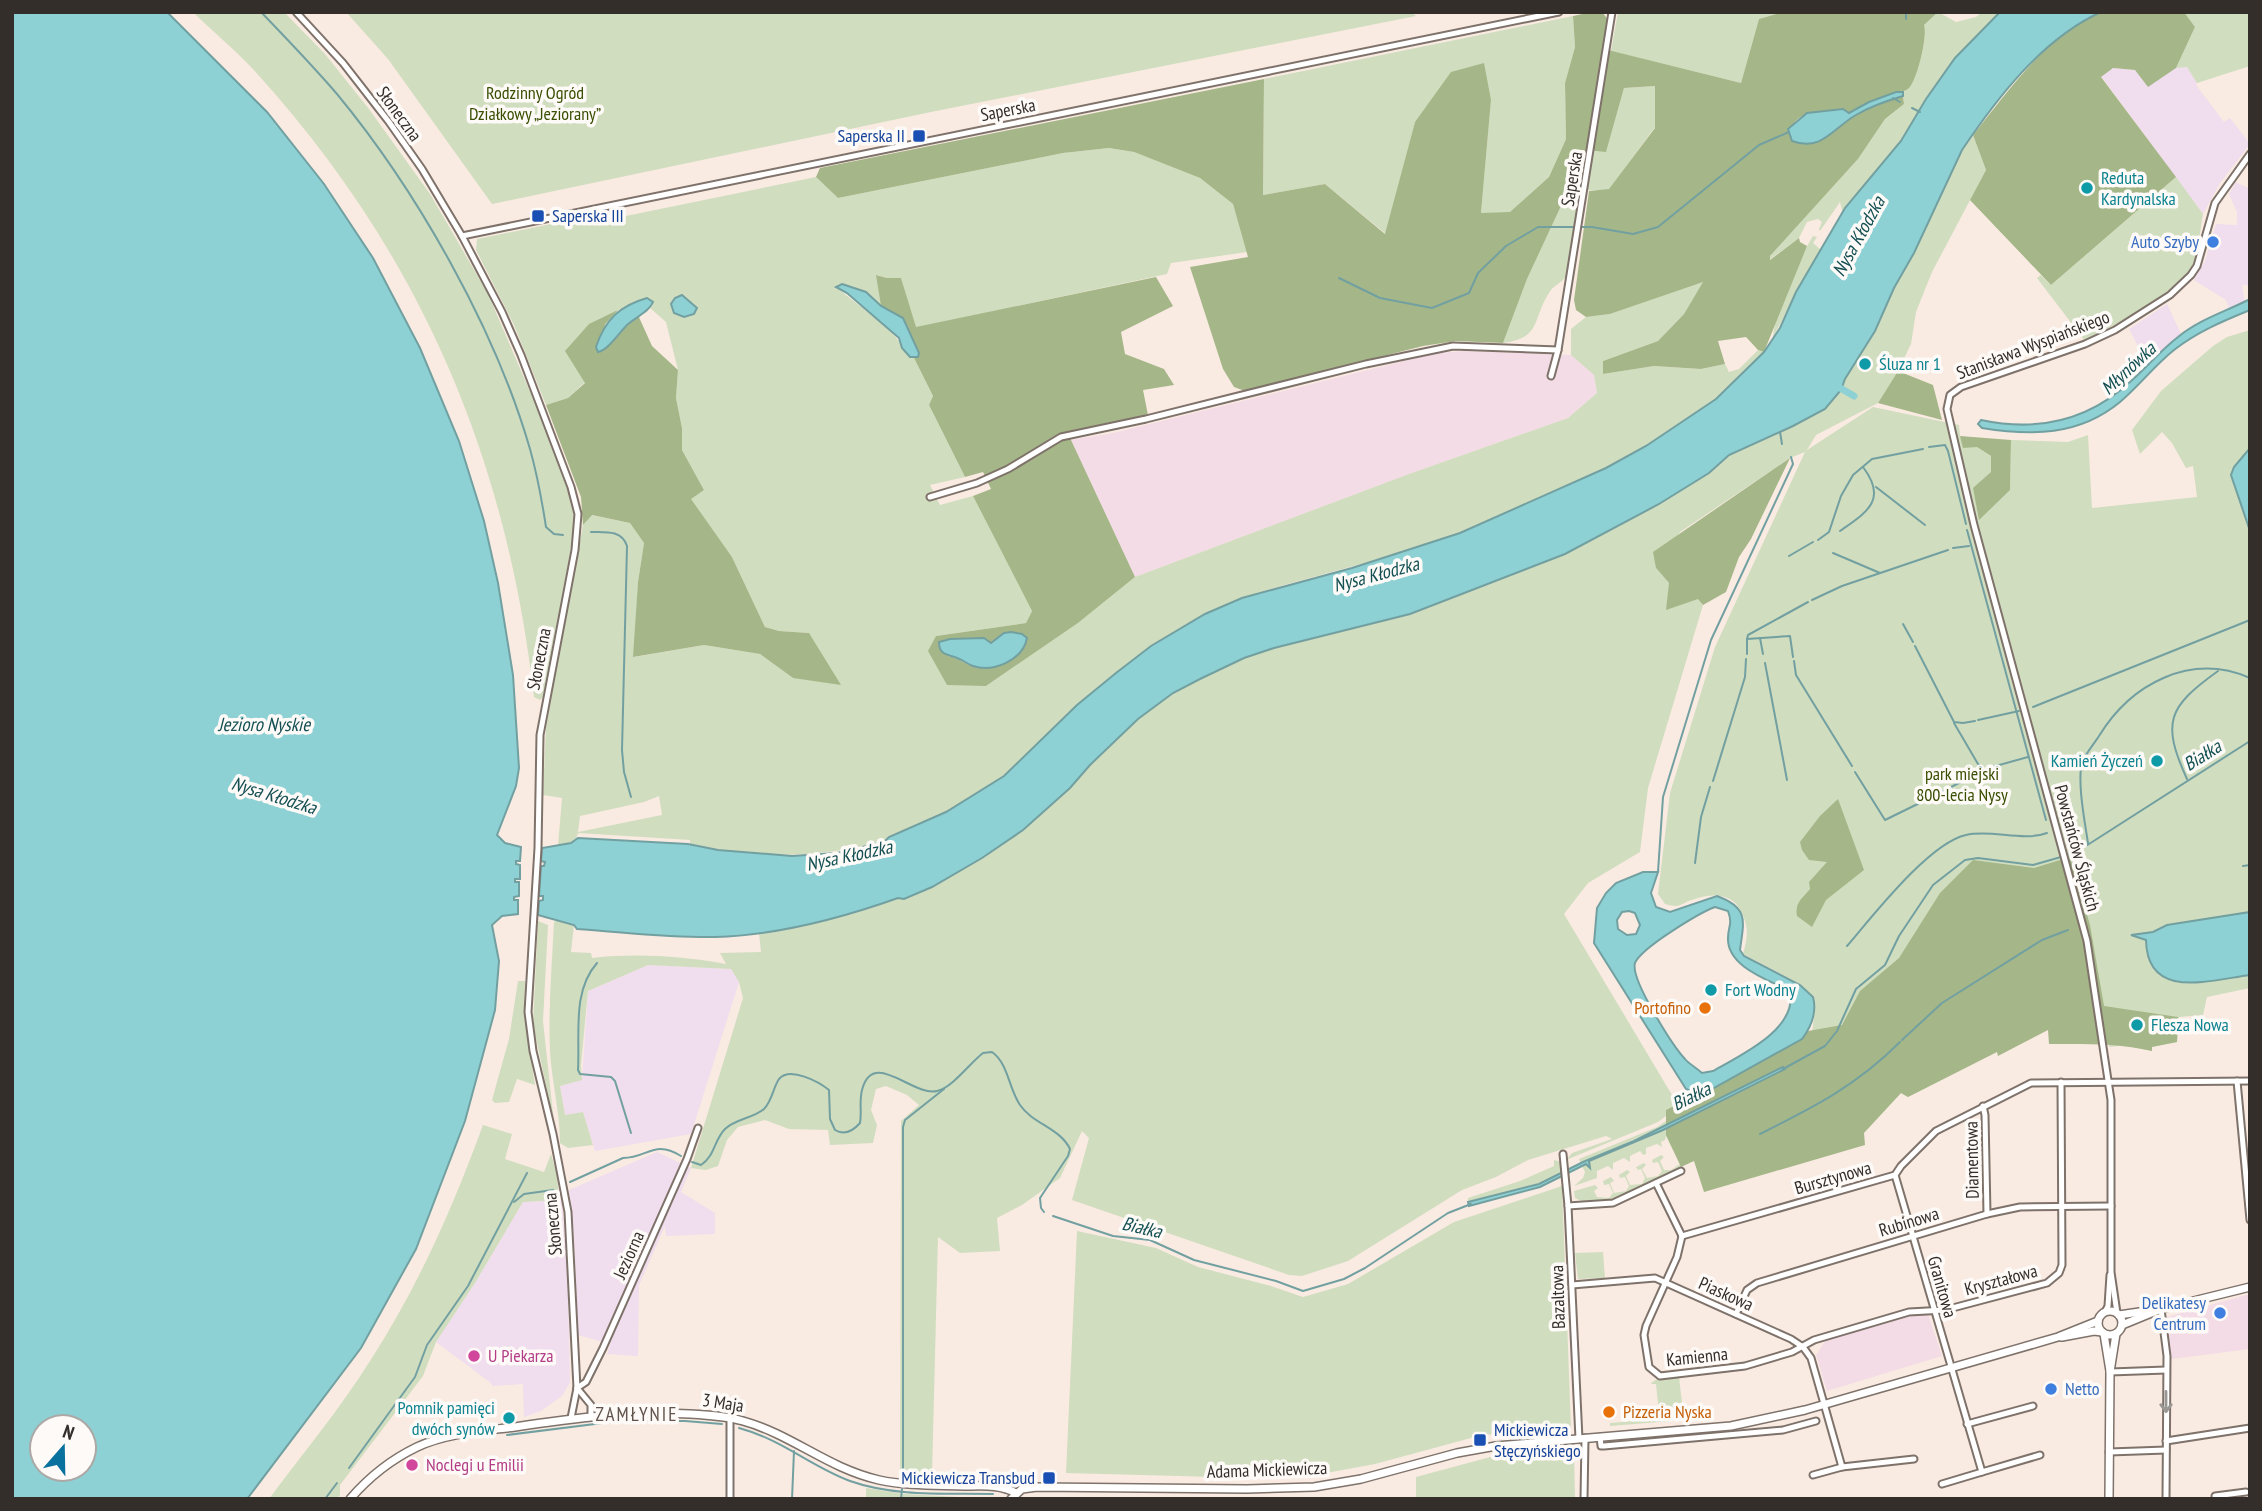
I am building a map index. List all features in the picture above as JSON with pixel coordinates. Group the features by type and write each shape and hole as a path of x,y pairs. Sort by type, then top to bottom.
{"street":[{"name":"Słoneczna","path":"296,12 343,63 389,122 463,236 521,355 571,487 578,514 575,550 540,735 538,848 529,1021 533,1051 564,1185 577,1388 571,1418"},
{"name":"Saperska","path":"463,236 1559,12"},
{"name":"Saperska","path":"1551,376 1558,350 1612,12"},
{"name":"Stanisława Wyspiańskiego","path":"1948,401 1961,387 2049,358 2115,330 2171,295 2192,275 2215,203 2250,154"},
{"path":"930,497 977,483 1008,469 1061,438 1366,364 1452,346 1558,350"},
{"name":"Powstańców Śląskich","path":"1948,401 1948,419 1974,525 2087,941 2112,1118 2111,1272 2118,1314"},
{"path":"2236,1081 2250,1220"},
{"name":"Bursztynowa","path":"1682,1236 1895,1175 1900,1166 1936,1131 2031,1083 2250,1081"},
{"name":"Kryształowa","path":"1803,1347 1814,1340 1909,1312 1935,1311 2052,1280 2059,1273 2062,1265 2061,1082"},
{"name":"Diamentowa","path":"1983,1106 1987,1214"},
{"name":"Jeziorna","path":"577,1388 586,1382 603,1348 687,1159 698,1128"},
{"name":"Bazaltowa","path":"1563,1154 1584,1499"},
{"path":"1568,1206 1613,1203 1681,1171"},
{"name":"Granitowa","path":"1895,1175 1951,1368"},
{"path":"1656,1183 1682,1236"},
{"name":"Rubinowa","path":"1736,1314 1747,1290 1757,1283 1987,1214 2020,1207 2111,1206"},
{"name":"Kamienna","path":"1682,1236 1677,1257 1647,1321 1644,1335 1649,1367 1657,1375 1745,1366 1803,1347"},
{"name":"Powstańców Śląskich","path":"2105,1312 2111,1272"},
{"name":"Piaskowa","path":"1572,1285 1650,1278 1665,1282 1791,1339 1803,1347"},
{"path":"2110,1372 2103,1333 2098,1321 2105,1312 2118,1314 2161,1309 2250,1287"},
{"path":"2109,1499 2110,1372 2116,1334 2122,1325 2161,1309"},
{"path":"2161,1309 2167,1356 2166,1499"},
{"path":"2118,1314 2122,1325"},
{"name":"Adama Mickiewicza","path":"1013,1496 1028,1487 1037,1486 1247,1489 1314,1487 1361,1479 1457,1453 1496,1446 1731,1426 1779,1417 1951,1368 2058,1337 2098,1321"},
{"name":"Adama Mickiewicza","path":"2058,1337 2094,1331 2103,1333"},
{"path":"2103,1333 2116,1334"},
{"path":"1803,1347 1811,1357 1842,1467"},
{"path":"1951,1368 1982,1472"},
{"path":"2110,1372 2166,1370"},
{"name":"Słoneczna","path":"577,1388 591,1405 591,1417"},
{"path":"1967,1424 2032,1406"},
{"name":"3 Maja","path":"350,1499 375,1474 394,1460 431,1442 468,1433 571,1418 680,1414 730,1418 771,1431 836,1466 867,1477 901,1484 1000,1487 1013,1496"},
{"path":"1779,1417 1783,1430"},
{"path":"730,1418 730,1499"},
{"name":"Adama Mickiewicza","path":"1600,1437 1601,1446 1604,1446 1783,1430 1816,1421"},
{"path":"2166,1441 2250,1428"},
{"path":"2109,1452 2166,1450"},
{"path":"1942,1484 2040,1455"},
{"path":"1813,1475 1842,1467 1914,1459"},
{"path":"2216,1499 2215,1496 2246,1492"}],"shaded area":[{"path":"2187,67 2196,85 2224,122 2230,118 2250,144 2220,183 2203,214 2101,76 2113,68 2135,70 2148,86 2176,68"},
{"path":"2236,182 2250,189 2250,285 2242,285 2245,302 2229,308 2226,300 2194,280 2205,261 2216,224 2237,225 2237,212 2229,194"},
{"path":"2167,304 2181,334 2148,364 2129,329"},
{"path":"1464,351 1571,355 1594,375 1597,393 1568,418 1409,474 1135,577 1071,440 1113,433 1437,353"},
{"path":"648,965 731,969 739,982 691,1134 595,1151 583,1112 565,1115 560,1086 582,1080 588,991"},
{"path":"657,1152 691,1168 681,1192 715,1213 715,1234 666,1236 665,1226 639,1285 638,1356 607,1354 610,1344 578,1335 574,1236 569,1190"},
{"path":"562,1200 568,1284 570,1382 562,1396 541,1411 524,1417 523,1384 492,1386 436,1342 523,1202"},
{"path":"2250,1294 2250,1349 2164,1360 2159,1319"},
{"path":"1928,1314 1942,1356 1827,1391 1816,1355 1826,1340"}],"green space":[{"path":"193,12 284,12 325,54 369,109 430,194 488,294 540,415 568,489 574,513 574,530 545,695 540,700 534,697 521,607 501,521 476,438 445,359 407,282 362,208 310,136 251,67"},
{"name":"Rodzinny Ogród Działkowy „Jeziorany”","path":"346,12 1411,12 1416,16 931,112 492,204 388,59"},
{"path":"1618,12 1783,12 1759,19 1741,83 1611,51"},
{"path":"1783,12 1938,12 1924,25 1921,58 1907,90 1876,99 1849,113 1841,110 1806,114 1792,125 1789,132 1792,141 1802,144 1820,141 1862,112 1903,96 1904,104 1885,119 1858,159 1770,256 1770,260 1799,238 1800,242 1807,246 1764,352 1758,350 1746,337 1718,341 1725,364 1701,369 1654,366 1603,374 1603,361 1658,341 1684,314 1703,282 1610,314 1586,317 1576,310 1574,300 1589,191 1609,189 1655,128 1655,86 1624,88 1606,152 1587,150 1527,279 1503,343 1456,341 1423,346 1245,391 1234,387 1223,369 1190,267 1248,257 1233,204 1200,178 1134,152 1109,148 1063,153 838,198 816,177 820,168 1264,79 1263,195 1325,184 1385,234 1415,122 1451,72 1484,63 1491,100 1481,213 1510,212 1549,177 1566,139 1565,83 1575,47 1573,16 1603,13 1608,20 1604,49 1741,83 1759,19"},
{"path":"1938,12 1956,22 1976,17 1982,12 2000,12 1955,58 1901,141 1845,208 1843,214 1840,202 1820,231 1822,222 1818,219 1807,222 1799,238 1769,260 1858,159 1885,119 1904,104 1903,92 1914,80 1922,55 1924,25"},
{"path":"2101,12 2184,12 2195,27 2176,68 2148,87 2135,70 2113,68 2101,77 2176,177 2051,285 1970,200 1986,170 1973,135 2015,82 2046,50 2063,35"},
{"path":"2184,12 2250,12 2250,66 2197,83 2187,67 2176,68 2195,27"},
{"path":"1573,16 1575,47 1565,83 1566,139 1549,177 1510,213 1481,213 1491,100 1415,122 1386,234 1325,184 1263,195 1264,79"},
{"path":"1655,86 1655,127 1609,190 1581,190 1568,273 1549,293 1530,332 1524,337 1503,343 1527,279 1587,149 1606,151 1624,88"},
{"name":"park miejski 800-lecia Nysy","path":"1973,135 1986,170 1932,272 1916,312 1911,344 1898,371 1878,403 1816,435 1807,450 1873,407 1959,425 1960,436 1991,456 1991,472 2010,490 2011,440 2068,442 2088,435 2092,508 2197,497 2193,466 2186,468 2172,443 2162,432 2140,454 2132,430 2161,391 2213,346 2227,337 2250,330 2250,988 2207,997 2203,1015 2179,1017 2177,1042 2152,1047 2152,1051 2126,1045 2110,1047 2085,1012 1998,1051 1908,1097 1901,1093 1863,1133 1673,1150 1666,1136 1661,1142 1662,1147 1657,1144 1646,1148 1646,1154 1643,1155 1640,1151 1630,1156 1630,1162 1624,1158 1613,1163 1613,1170 1608,1166 1597,1171 1597,1178 1574,1186 1583,1178 1585,1172 1582,1166 1589,1161 1671,1126 1812,1034 1814,1016 1796,982 1743,954 1747,937 1744,917 1732,900 1713,895 1674,906 1665,904 1658,894 1670,793 1715,647 1805,452 1790,458 1680,532 1656,568 1669,583 1699,599 1703,605 1648,788 1640,852 1588,883 1564,914 1678,1105 1666,1110 1666,1116 1658,1122 1566,1160 1572,1153 1612,1139 1606,1136 1528,1160 1496,1177 1462,1190 1348,1261 1302,1276 1289,1275 1072,1200 1089,1138 1082,1131 1060,1178 1022,1205 997,1218 1000,1251 960,1253 938,1237 932,1475 900,1473 901,1121 919,1105 907,1095 886,1086 876,1089 871,1110 877,1125 873,1143 830,1145 828,1130 789,1129 765,1120 738,1127 727,1140 718,1166 706,1170 691,1168 743,998 739,982 731,969 648,965 588,991 582,1080 560,1086 565,1115 583,1112 593,1145 568,1148 560,1143 550,1036 554,922 559,920 574,925 571,952 591,953 592,958 659,956 726,964 720,953 761,952 759,933 852,914 932,887 982,858 1023,830 1070,788 1138,719 1174,693 1200,679 1244,658 1274,648 1410,614 1565,554 1659,504 1709,473 1729,455 1825,409 1841,390 1875,331 1962,150"},
{"path":"1109,148 1134,152 1200,178 1233,204 1247,252 1171,263 1167,274 915,328 901,278 877,275 881,306 853,287 842,284 836,287 886,327 910,357 914,358 933,396 929,405 965,477 930,485 940,505 973,496 1032,611 1026,623 936,636 986,686 1078,623 1135,577 1409,474 1568,418 1597,393 1594,375 1571,355 1571,329 1586,317 1610,314 1704,281 1684,314 1658,341 1603,361 1603,374 1654,366 1701,369 1725,364 1729,372 1739,369 1758,350 1764,352 1716,398 1646,446 1606,468 1460,533 1416,549 1242,598 1205,614 1151,646 1116,673 1077,705 1004,776 946,812 889,837 884,842 835,851 787,855 715,850 690,845 690,840 578,833 575,842 558,846 562,798 543,795 546,727 583,525 591,515 630,523 644,543 638,582 634,657 704,645 760,654 793,678 809,633 765,627 732,557 690,499 704,490 682,450 682,428 676,398 678,370 666,322 650,308 653,305 647,298 618,310 585,382 568,398 546,405 514,325 476,250 477,239 605,213 616,218 816,177 838,198 1063,153","holes":["659,796 662,815 578,832 580,816 644,802"]},
{"path":"2176,177 2203,214 2192,267 2174,287 2127,318 2085,341 2037,278 2041,275 2051,285"},
{"path":"1813,236 1817,237 1813,243 1821,250 1773,338 1782,300"},
{"path":"876,275 901,278 916,327 1156,277 1173,306 1121,332 1125,354 1164,369 1174,385 1143,390 1148,415 1071,431 1071,440 1135,577 1078,623 986,686 947,685 928,651 936,636 1026,623 1032,611 973,496 991,489 983,472 965,477 929,405 933,396 914,358 919,353 903,318 881,306","holes":["950,639 987,640 991,643 996,641 1025,645 1010,660 989,668 975,667 948,656"]},
{"path":"618,310 605,324 604,350 638,315 652,346 678,370 676,398 682,428 682,450 704,490 691,499 732,557 765,627 809,633 841,685 793,678 760,654 704,645 633,657 638,582 644,543 630,523 592,515 583,525 581,497 546,405 568,398 585,383 565,351 589,324"},
{"path":"1898,371 1933,385 1942,420 1878,403"},
{"path":"1960,436 2011,440 2010,490 1979,520 1973,488 1991,472 1991,456 1977,447 1963,448"},
{"path":"1790,458 1751,539 1739,557 1726,592 1703,605 1698,599 1666,610 1669,583 1656,568 1653,552"},
{"path":"1838,799 1864,870 1826,900 1812,927 1797,916 1797,907 1810,889 1809,882 1827,862 1809,860 1800,842 1820,816"},
{"path":"2070,857 2090,925 2104,1006 2178,1017 2177,1042 2152,1047 2152,1051 2114,1045 2049,1044 2048,1030 1998,1056 1997,1052 1908,1097 1901,1093 1864,1133 1865,1145 1704,1192 1694,1161 1681,1167 1666,1135 1666,1110 1712,1089 1801,1039 1808,1031 1842,1025 1860,991 1899,958 1940,893 1973,860 2034,868"},
{"path":"538,921 548,925 543,1021 554,1123 533,1024"},
{"path":"518,981 525,981 524,1014 535,1085 517,1079 509,1102 495,1103 492,1100 509,1039"},
{"path":"1666,1121 1666,1125 1581,1164 1579,1159"},
{"path":"483,1125 512,1134 505,1159 544,1172 551,1154 557,1175 559,1200 523,1202 436,1342 423,1376 340,1485 337,1499 269,1499 346,1396 404,1304 433,1246"},
{"path":"1661,1155 1664,1157 1660,1161 1664,1170 1671,1170 1680,1164 1682,1169 1607,1201 1583,1202 1575,1198 1574,1191 1595,1185 1598,1188 1594,1191 1597,1197 1609,1198 1613,1193 1609,1184 1604,1185 1603,1181 1611,1177 1614,1181 1610,1183 1614,1193 1626,1191 1629,1186 1625,1177 1620,1178 1619,1175 1627,1170 1630,1172 1626,1176 1630,1185 1642,1184 1645,1178 1641,1169 1636,1167 1644,1163 1646,1165 1642,1169 1647,1178 1658,1176 1662,1171 1658,1162 1653,1163 1652,1160"},
{"path":"1554,1160 1561,1162 1562,1173 1532,1186 1468,1202 1468,1198 1520,1181 1554,1166"},
{"path":"1562,1186 1571,1428 1482,1435 1375,1464 1310,1476 1253,1478 1066,1473 1077,1231 1156,1248 1198,1267 1303,1297 1348,1284 1454,1222"},
{"path":"1603,1252 1605,1278 1578,1279 1575,1253"},
{"path":"1679,1377 1684,1420 1610,1426 1610,1423 1635,1421 1635,1415 1659,1413 1656,1384 1651,1384 1660,1379"},
{"path":"1574,1450 1575,1499 1416,1499 1416,1477 1494,1456"},
{"path":"866,1488 904,1494 995,1499 866,1499"}],"water":[{"name":"Jezioro Nyskie","path":"12,12 167,12 267,112 324,184 373,258 420,348 459,441 484,521 498,583 513,675 519,768 516,786 497,835 505,843 521,847 520,861 516,861 516,864 520,865 520,879 515,879 515,882 519,882 519,896 514,897 514,900 518,900 518,914 502,916 492,925 499,961 495,1010 465,1121 416,1249 361,1348 247,1499 12,1499"},
{"name":"Nysa Kłodzka","path":"2000,12 2101,12 2059,38 2040,54 2006,91 1962,150 1875,331 1841,390 1825,409 1729,455 1709,473 1659,504 1565,554 1410,614 1244,658 1173,693 1138,719 1070,788 1023,830 932,887 904,899 898,898 831,919 739,936 664,936 577,929 574,925 538,915 539,901 543,900 543,896 539,896 541,866 544,866 545,862 541,861 542,848 571,843 578,838 688,844 718,850 792,856 837,853 884,842 889,837 946,812 1004,776 1077,705 1116,673 1151,646 1205,614 1242,598 1352,568 1460,533 1606,468 1646,446 1716,399 1764,352 1780,328 1796,292 1845,208 1901,141 1955,58"},
{"path":"1896,92 1903,92 1903,96 1862,112 1819,141 1802,144 1792,141 1788,129 1807,113 1843,109 1849,113"},
{"path":"842,284 866,292 881,306 903,318 919,353 918,357 910,357 902,348 899,338 847,293 836,287"},
{"path":"682,295 697,308 694,314 684,317 674,313 671,304 675,298"},
{"path":"647,298 653,302 649,308 627,325 606,348 598,352 596,347 600,337 614,315 628,305"},
{"path":"2250,299 2250,310 2210,327 2183,344 2120,402 2088,422 2054,431 2036,432 1982,428 1978,424 1981,420 2022,425 2042,423 2061,420 2097,406 2115,395 2186,331"},
{"path":"2250,448 2250,531 2231,475 2234,467"},
{"path":"1011,632 1027,638 1020,653 1006,663 989,668 973,666 944,653 939,646 939,642 950,639 984,638 991,643 1004,633"},
{"path":"1643,872 1658,872 1651,893 1656,907 1670,912 1717,896 1735,905 1742,916 1740,950 1744,956 1800,985 1813,997 1812,1019 1802,1039 1712,1089 1698,1094 1686,1089 1594,943 1597,908 1616,883","holes":["1715,907 1728,911 1728,938 1734,957 1751,971 1790,991 1790,1005 1777,1029 1765,1039 1713,1071 1702,1073 1685,1059 1671,1041 1645,997 1635,971 1635,963 1659,940","1622,912 1635,913 1640,925 1636,934 1627,935 1618,929 1617,920"]},
{"path":"2250,912 2250,975 2200,982 2169,979 2157,972 2149,959 2146,940 2131,935 2153,932 2167,925"},
{"path":"1783,1067 1785,1069 1663,1130 1589,1161 1590,1168 1586,1164 1540,1187 1469,1206 1468,1202 1539,1184 1583,1162 1634,1141"}],"waterway":[{"path":"261,12 337,94 367,132 396,173 450,262 475,309 515,403 533,458 546,527 554,534 563,535"},
{"path":"1906,12 1906,19"},
{"path":"1893,98 1900,102"},
{"path":"1912,108 1920,112"},
{"path":"1339,278 1380,298 1432,308 1469,293 1478,273 1506,246 1538,227 1592,227 1633,234 1658,227 1759,145 1789,132"},
{"name":"Młynówka","path":"1835,385 1854,396"},
{"path":"1780,432 1782,444"},
{"path":"1929,447 1945,445 1948,451 1966,524"},
{"path":"1818,540 1829,532 1841,496 1853,475 1872,459 1923,449"},
{"path":"1658,872 1663,797 1711,640 1793,464 1791,457"},
{"path":"1840,531 1859,518 1874,497 1874,488 1863,467"},
{"path":"1876,487 1925,525"},
{"path":"1967,530 2046,820"},
{"path":"591,532 617,535 627,546 622,750 624,772 631,797"},
{"path":"1789,556 1813,542"},
{"path":"1953,548 1969,546"},
{"path":"1812,600 1842,586 1948,550"},
{"path":"1833,553 1880,573"},
{"path":"1793,657 1790,636 1747,639 1748,635 1808,602"},
{"path":"2033,707 2250,620"},
{"path":"1903,624 1913,642"},
{"path":"1760,638 1763,654"},
{"path":"1747,639 1747,654"},
{"path":"1915,646 1954,722 1975,721"},
{"path":"1713,781 1745,677 1746,659"},
{"path":"1794,661 1796,675 1852,766"},
{"path":"1765,663 1787,780"},
{"path":"2088,843 2081,791 2082,763 2112,718 2128,701 2145,688 2184,671 2228,671 2250,678"},
{"path":"2187,779 2174,743 2174,717 2188,695 2218,671"},
{"path":"1978,720 2019,711"},
{"path":"1954,723 1984,770"},
{"name":"Białka","path":"2066,855 2089,844 2250,741"},
{"path":"1992,767 2028,757"},
{"path":"1943,791 1987,769"},
{"path":"1855,772 1885,820 1938,794"},
{"path":"1695,863 1701,817 1710,787"},
{"path":"1847,946 1902,883 1951,841 1966,835 1986,833 2028,836 2047,833"},
{"name":"Białka","path":"1783,1069 1825,1046 1837,1031 1856,989 1885,965 1899,936 1933,885 1965,860 1978,858 2033,865 2061,857"},
{"path":"2243,866 2250,865"},
{"path":"1902,1040 1942,1003 2042,940 2068,930"},
{"path":"597,963 589,974 581,1000 578,1070 580,1074 611,1077 615,1081 631,1133"},
{"path":"1760,1134 1851,1083 1900,1042"},
{"name":"Białka","path":"692,1162 701,1165 709,1157 725,1129 764,1109 779,1079 784,1075 804,1077 829,1090 830,1119 835,1130 845,1133 860,1123 862,1090 867,1078 875,1073 884,1073 927,1091 937,1091 955,1080 983,1053 992,1052 1002,1063 1020,1105 1032,1117 1060,1136 1070,1149 1040,1198 1044,1212"},
{"path":"903,1475 903,1127 905,1120 944,1089"},
{"name":"Białka","path":"570,1182 623,1158 657,1149 672,1151 681,1156"},
{"path":"349,1468 415,1377 427,1345 468,1286 527,1173"},
{"name":"Białka","path":"514,1202 524,1194 553,1190"},
{"name":"Białka","path":"1053,1216 1113,1236 1150,1240 1194,1260 1276,1281 1303,1291 1344,1279 1448,1213 1471,1204"},
{"path":"507,1435 619,1421 722,1424"},
{"path":"739,1428 769,1439 836,1475 867,1486 921,1493 993,1494"},
{"path":"792,1499 794,1451"},
{"path":"325,1499 337,1483"},
{"path":"901,1499 902,1489"}],"place":[{"name":"Saperska II","path":"919,136"},
{"name":"Reduta Kardynalska","path":"2087,188"},
{"name":"Saperska III","path":"538,216"},
{"name":"Auto Szyby","path":"2213,242"},
{"name":"Śluza nr 1","path":"1865,364"},
{"name":"Kamień Życzeń","path":"2157,761"},
{"name":"Fort Wodny","path":"1711,990"},
{"name":"Portofino","path":"1705,1008"},
{"name":"Flesza Nowa","path":"2137,1025"},
{"name":"Delikatesy Centrum","path":"2220,1313"},
{"name":"U Piekarza","path":"474,1356"},
{"name":"Netto","path":"2051,1389"},
{"name":"Pizzeria Nyska","path":"1609,1412"},
{"name":"Pomnik pamięci dwóch synów","path":"509,1418"},
{"name":"Mickiewicza Stęczyńskiego","path":"1480,1440"},
{"name":"Noclegi u Emilii","path":"412,1465"},
{"name":"Mickiewicza Transbud","path":"1049,1478"}],"district":[{"name":"ZAMŁYNIE","path":"637,1414"}]}
